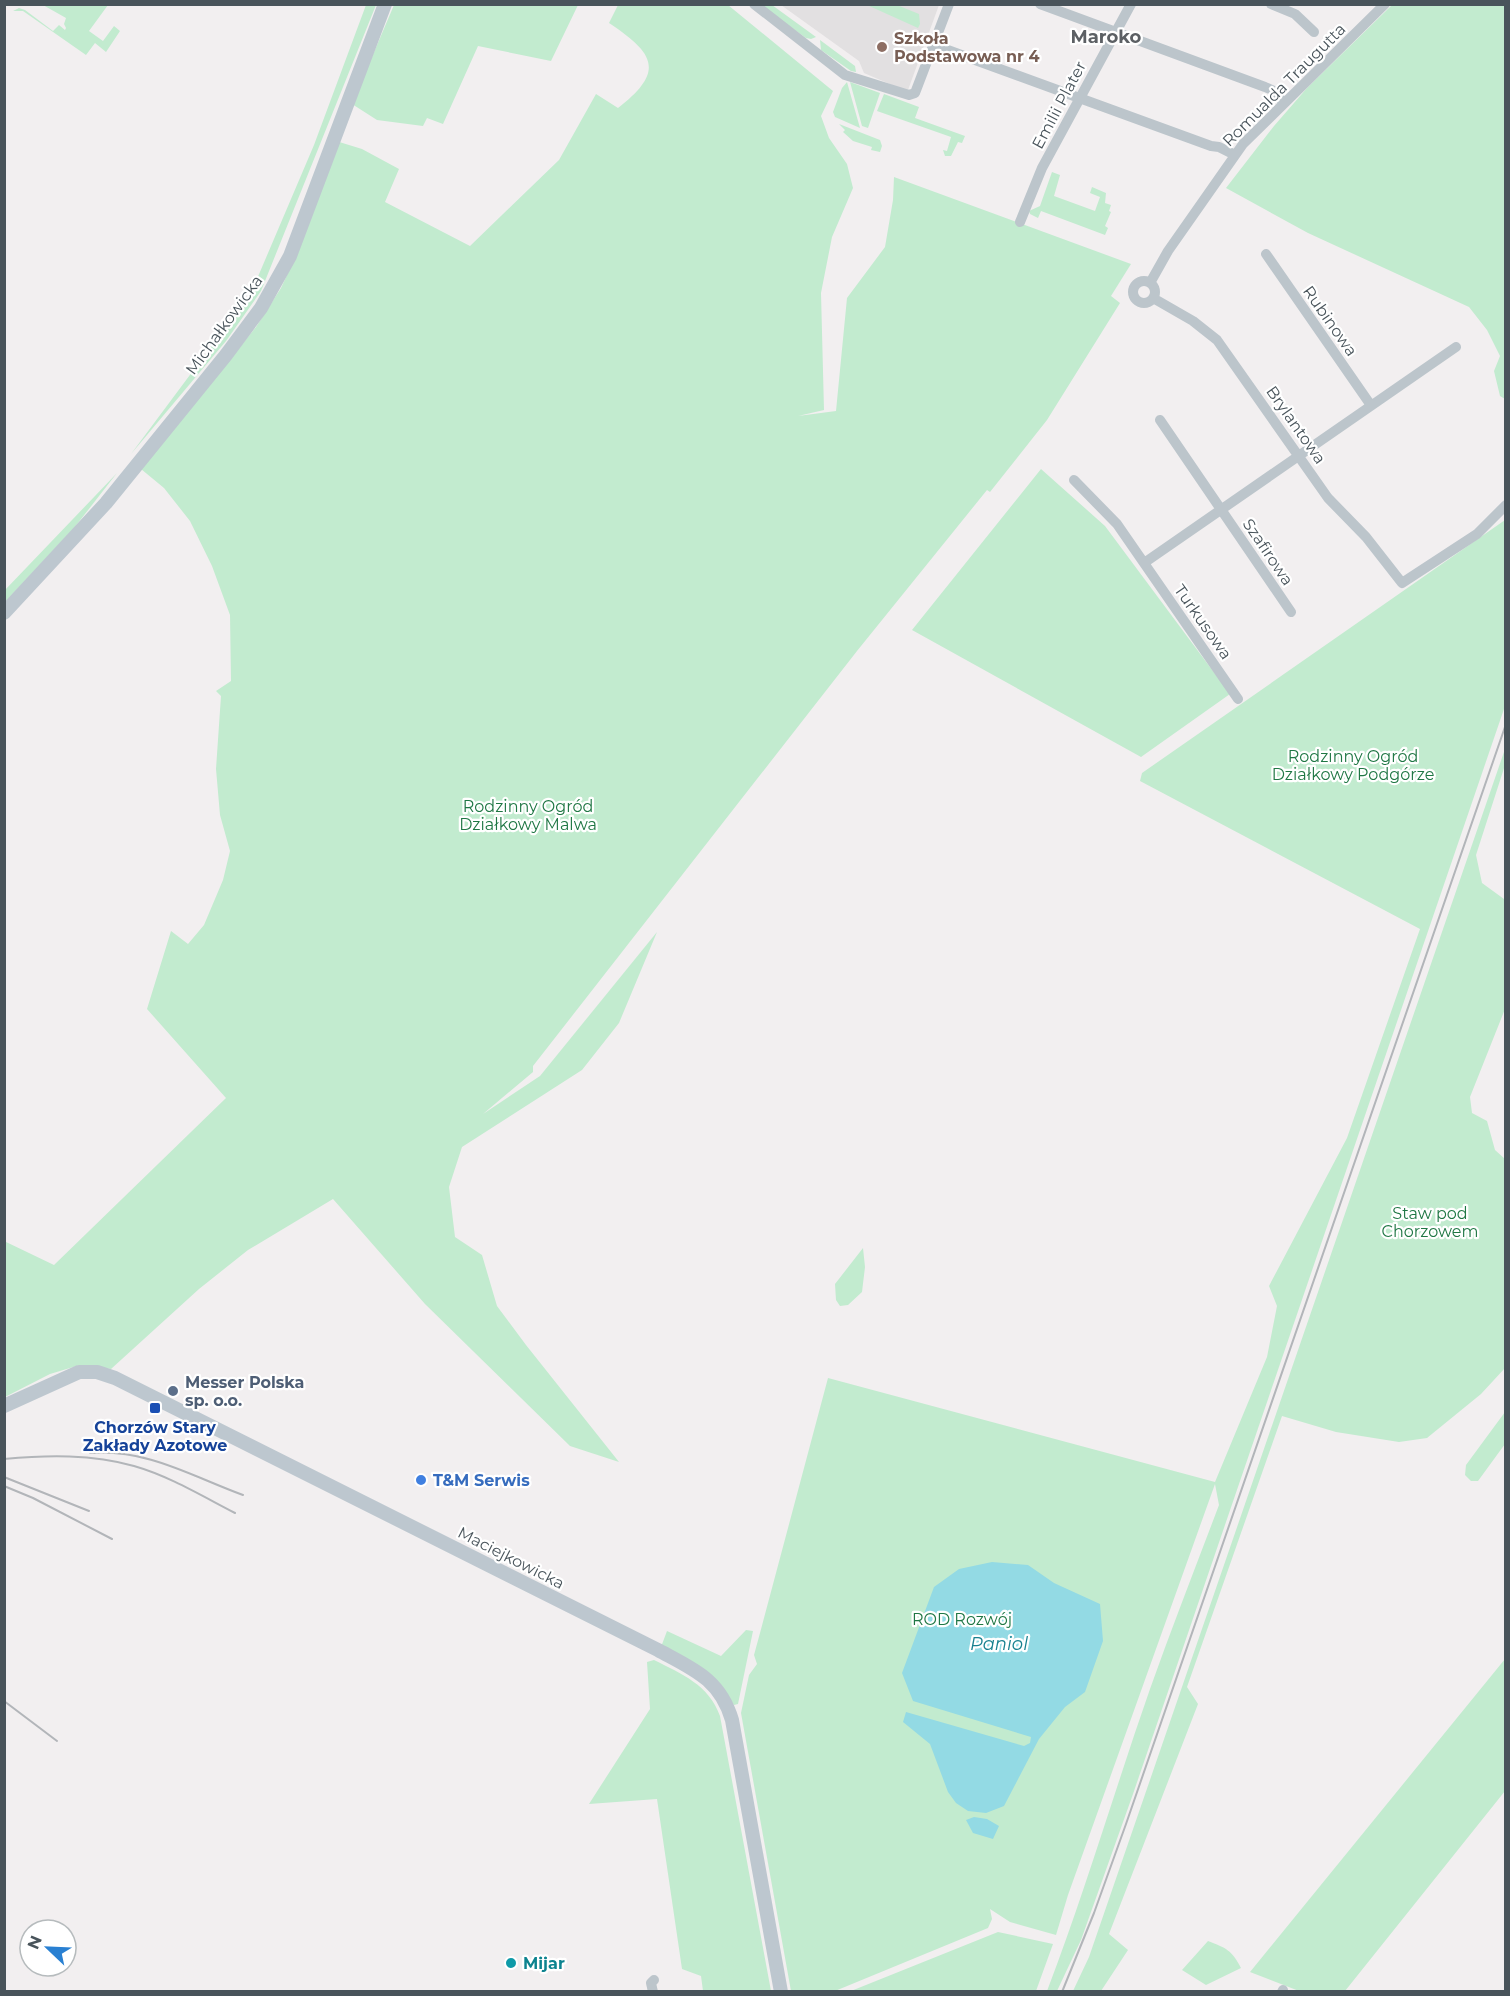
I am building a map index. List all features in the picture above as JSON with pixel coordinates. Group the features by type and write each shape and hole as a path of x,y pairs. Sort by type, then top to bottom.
{"street":[{"name":"Michałkowicka","path":"4,614 106,503 226,355 261,308 290,256 385,4"},
{"path":"754,4 845,75 909,95 915,93 949,4"},
{"path":"1041,4 1265,87 1272,90 1284,103"},
{"name":"Emilii Plater","path":"1020,222 1042,168 1131,4"},
{"path":"1271,4 1295,14 1314,32"},
{"name":"Romualda Traugutta","path":"1150,282 1168,251 1235,155 1284,103 1385,4"},
{"path":"934,45 1219,147 1235,155"},
{"name":"Rubinowa","path":"1266,254 1370,404"},
{"path":"1141,281 1150,282 1155,290 1153,298 1142,303 1134,298 1132,290 1141,281"},
{"name":"Brylantowa","path":"1153,298 1193,321 1217,340 1338,510 1366,537 1402,584 1477,534 1506,505"},
{"path":"1298,455 1456,347"},
{"name":"Szafirowa","path":"1160,420 1290,612"},
{"name":"Szafirowa","path":"1221,510 1298,455"},
{"name":"Turkusowa","path":"1074,480 1117,524 1238,699"},
{"path":"1144,563 1221,510"},
{"name":"Maciejkowicka","path":"4,1406 79,1372 97,1372 115,1378 699,1672 710,1680 722,1696 732,1720 781,1992"},
{"path":"653,1992 651,1983 654,1980"}],"shaded area":[{"name":"Szkoła Podstawowa nr 4","path":"781,5 939,5 906,91 864,73 859,61"}],"green space":[{"path":"43,5 108,5 89,31 103,41 114,26 120,31 106,52 95,43 86,55 23,11 13,11 19,8 25,10 53,31 59,25 65,30 66,18"},
{"path":"366,5 376,5 261,291 226,341 131,454 251,293 314,145"},
{"path":"394,5 578,5 551,61 478,46 443,124 427,118 423,126 377,120 352,104"},
{"name":"Rodzinny Ogród Działkowy Malwa","path":"618,5 728,5 833,91 821,116 829,138 847,164 853,188 832,237 821,293 824,410 798,416 836,411 847,298 885,247 893,200 894,177 1131,264 1111,296 1120,303 1047,420 990,492 987,490 857,651 533,1066 533,1072 483,1114 540,1076 657,932 619,1023 582,1070 462,1147 449,1187 455,1237 482,1255 497,1306 619,1462 570,1446 425,1304 333,1199 248,1250 199,1289 111,1369 80,1365 50,1374 5,1397 4,1241 54,1265 226,1098 147,1009 171,931 188,944 204,925 223,880 230,851 220,815 216,769 221,696 216,691 231,681 230,615 212,566 190,521 164,488 141,469 256,327 281,288 300,247 336,141 362,149 399,169 385,202 470,246 559,160 596,94 618,108 643,83 648,73 648,63 644,53 609,23"},
{"path":"760,5 772,5 816,37 806,38"},
{"path":"867,5 897,5 919,14 920,24 918,28"},
{"path":"1392,5 1505,5 1505,399 1500,396 1494,371 1500,356 1487,330 1469,307 1308,233 1226,188 1307,88"},
{"path":"820,40 855,66 856,72 851,71 821,50"},
{"path":"847,82 860,128 835,117 833,112 842,88"},
{"path":"850,82 880,93 868,128 862,126"},
{"path":"884,94 919,107 915,118 965,136 962,143 958,142 951,156 945,156 943,150 947,151 951,137 877,111"},
{"path":"839,124 880,140 882,146 880,152 853,141 843,132 845,130"},
{"path":"1052,172 1060,175 1054,196 1095,211 1100,197 1090,193 1092,187 1106,193 1105,203 1111,205 1109,211 1111,212 1105,226 1108,228 1105,235 1041,211 1038,218 1030,214 1029,211 1040,206"},
{"path":"1041,469 1105,526 1230,694 1141,757 912,630"},
{"path":"117,473 74,528 5,602 5,590"},
{"name":"ROD Rozwój","path":"1505,520 1505,706 1133,1794 1081,1940 1057,1991 1047,1991 1150,1689 1219,1505 1215,1484 1068,1895 1056,1935 1010,1922 990,1909 992,1919 988,1928 835,1991 791,1991 741,1713 749,1675 757,1664 754,1655 828,1378 1215,1482 1267,1357 1277,1306 1269,1286 1347,1138 1420,929 1140,781 1142,773"},
{"name":"Staw pod Chorzowem","path":"1505,749 1505,765 1476,855 1482,883 1505,902 1505,1009 1470,1097 1472,1113 1487,1121 1495,1150 1505,1159 1505,1368 1481,1394 1427,1438 1399,1442 1336,1432 1282,1416 1187,1687 1198,1704 1109,1934 1128,1950 1101,1991 1073,1991 1089,1957"},
{"path":"863,1248 865,1267 862,1292 848,1305 840,1306 836,1300 835,1284"},
{"path":"1505,1412 1505,1444 1478,1481 1471,1481 1465,1475 1466,1465"},
{"path":"746,1630 753,1631 738,1704 734,1705 712,1676 661,1647 667,1631 721,1656"},
{"path":"1505,1659 1505,1791 1345,1991 1299,1991 1250,1972"},
{"path":"654,1660 702,1688 720,1716 771,1991 703,1991 701,1976 682,1969 657,1799 589,1804 650,1709 647,1662"},
{"path":"998,1932 1053,1944 1036,1991 851,1991"},
{"path":"1208,1941 1228,1950 1241,1968 1206,1985 1182,1970"}],"water":[{"name":"Paniol","path":"992,1562 1028,1565 1054,1583 1100,1604 1103,1641 1085,1692 1065,1707 1039,1739 1004,1806 986,1813 968,1811 956,1803 948,1792 930,1744 903,1722 906,1712 1024,1746 1030,1743 1031,1737 913,1701 902,1673 934,1587 959,1569"},
{"path":"974,1817 987,1819 999,1826 993,1839 973,1833 966,1820"}],"railway":[{"path":"1062,1992 1126,1824 1506,724"},
{"path":"90,1453 131,1455 169,1465 243,1495"},
{"path":"4,1459 69,1456 118,1462 160,1475 235,1513"},
{"path":"4,1477 89,1511"},
{"path":"4,1486 33,1498 112,1539"},
{"path":"4,1701 57,1741"}],"place":[{"name":"Szkoła Podstawowa nr 4","path":"882,47"},
{"name":"Messer Polska sp. o.o.","path":"173,1391"},
{"name":"Chorzów Stary Zakłady Azotowe","path":"155,1408"},
{"name":"T&M Serwis","path":"421,1480"},
{"name":"Mijar","path":"511,1963"}],"district":[{"name":"Maroko","path":"1106,37"}],"park label":[{"name":"Rodzinny Ogród Działkowy Podgórze","path":"1353,765"}]}
